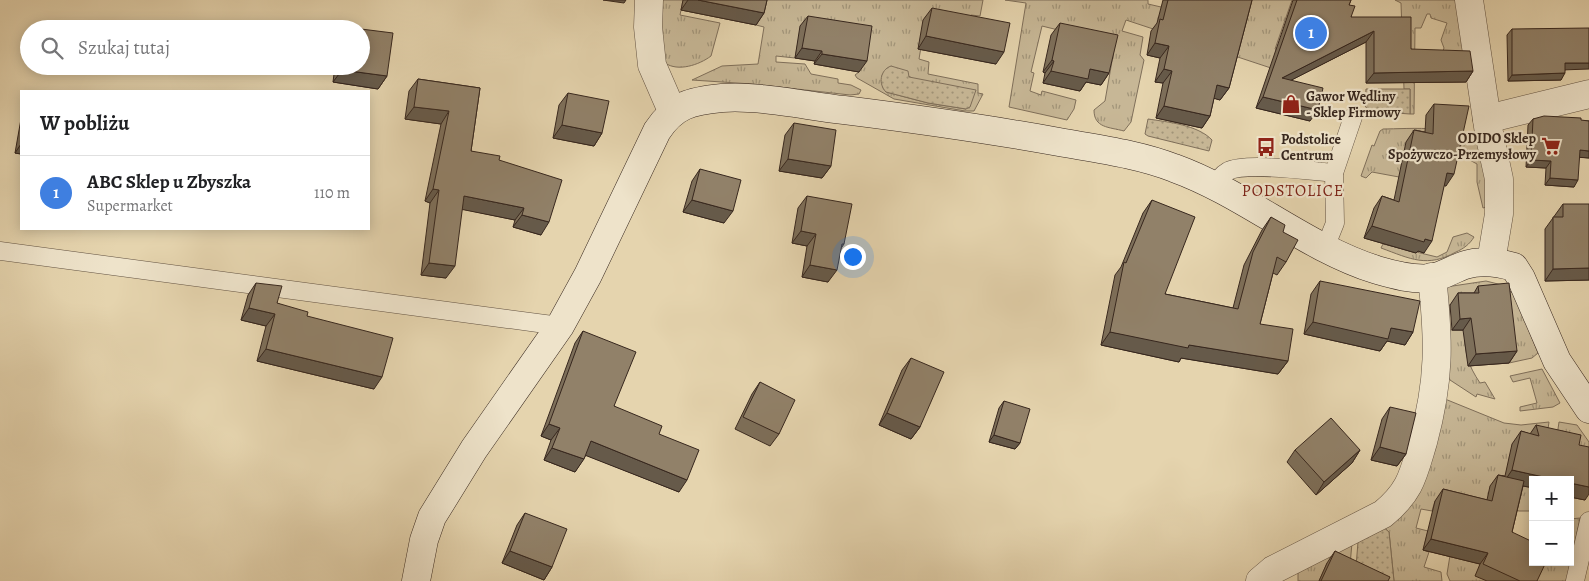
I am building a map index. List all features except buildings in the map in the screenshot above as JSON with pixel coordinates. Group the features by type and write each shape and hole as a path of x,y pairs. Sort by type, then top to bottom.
{"street":[{"path":"649,0 648,27 652,65 672,111"},
{"path":"1469,0 1499,179 1499,214 1492,262"},
{"path":"1488,119 1589,94"},
{"path":"416,581 424,540 448,489 560,326 588,275 657,131 672,111 698,102 734,98 881,115 1108,151 1175,168 1216,186 1325,248 1375,270 1413,278 1432,278 1463,266 1492,262 1514,267 1518,272 1556,361 1589,409"},
{"path":"1260,581 1273,570 1383,514 1398,502 1408,488 1428,424 1436,383 1438,328 1432,278"}],"lane":[{"path":"1325,248 1335,222 1334,173 1352,117"},
{"path":"1216,186 1220,176 1229,170 1244,167 1334,173"},
{"path":"0,250 239,281 346,298 467,311 560,326"},
{"path":"1575,581 1586,514"}],"green space":[{"path":"655,0 683,0 680,15 720,23 711,56 701,62 682,67 670,66 665,63"},
{"path":"761,0 983,0 980,16 971,15 970,24 926,17 919,59 929,62 928,74 978,84 978,93 983,94 974,111 894,99 857,78 855,75 859,72 865,36 801,26 795,58 776,56 776,62 805,64 811,74 838,79 838,83 851,85 861,90 859,94 850,95 752,84 692,80 722,66 758,64 764,27 756,25","holes":["891,66 966,109 928,103 886,92 883,88 882,75"]},
{"path":"1005,0 1148,0 1148,4 1161,7 1246,0 1292,0 1275,49 1296,56 1289,74 1126,20 1122,31 1143,37 1140,55 1144,60 1131,122 1124,131 1100,124 1094,110 1105,101 1115,44 1042,26 1031,72 1034,73 1030,91 1041,95 1042,91 1076,100 1074,109 1067,120 1009,107 1026,3"},
{"path":"1395,0 1461,0 1469,51 1442,54 1444,48 1441,40 1447,23 1431,18 1430,14 1427,14 1421,28 1415,28 1414,114 1410,114 1410,89 1404,89 1401,3"},
{"path":"891,66 908,71 909,77 976,90 970,107 966,109 928,103 886,92 883,89 881,78 884,71"},
{"path":"1366,89 1410,89 1410,114 1369,111 1365,106"},
{"path":"1148,119 1182,125 1199,131 1212,140 1209,151 1148,136 1145,134"},
{"path":"1383,129 1437,129 1464,134 1475,140 1481,148 1484,161 1489,206 1483,208 1477,182 1477,164 1453,151 1399,177 1372,172 1366,178 1361,176 1372,145 1374,146 1380,131"},
{"path":"1467,233 1474,237 1466,246 1459,251 1436,260 1419,260 1381,248 1383,244 1437,257 1447,252 1453,237"},
{"path":"1486,281 1502,285 1515,295 1538,353 1532,358 1509,363 1501,294 1465,304 1449,305 1450,330 1466,330 1465,345 1472,370 1480,383 1485,382 1495,399 1477,394 1476,397 1450,380 1445,369 1446,287"},
{"path":"1542,369 1560,403 1553,407 1520,411 1520,407 1537,403 1530,378 1513,382 1510,376"},
{"path":"1445,399 1504,423 1521,425 1549,422 1547,436 1504,482 1529,487 1529,511 1519,511 1486,502 1435,501 1432,511 1421,509 1416,528 1428,531 1423,550 1429,552 1424,567 1441,572 1442,581 1394,581 1389,532 1382,526"},
{"path":"1559,422 1577,425 1589,442 1589,461 1556,443"},
{"path":"1580,518 1574,547 1574,521 1574,519"},
{"path":"1382,526 1389,532 1394,581 1365,581 1356,567 1358,542"},
{"path":"1352,543 1350,565 1327,563 1319,581 1298,581 1298,563"},
{"path":"1452,543 1483,559 1487,581 1450,581 1447,574"},
{"path":"1541,566 1570,566 1567,581 1534,581"}],"place":[{"name":"ABC Sklep u Zbyszka","path":"1311,33"},
{"name":"Gawor Wędliny - Sklep Firmowy","path":"1291,104"},
{"name":"ODIDO Sklep Spożywczo-Przemysłowy","path":"1551,146"},
{"name":"Podstolice Centrum","path":"1266,147"}],"district":[{"name":"PODSTOLICE","path":"1293,190"}]}
